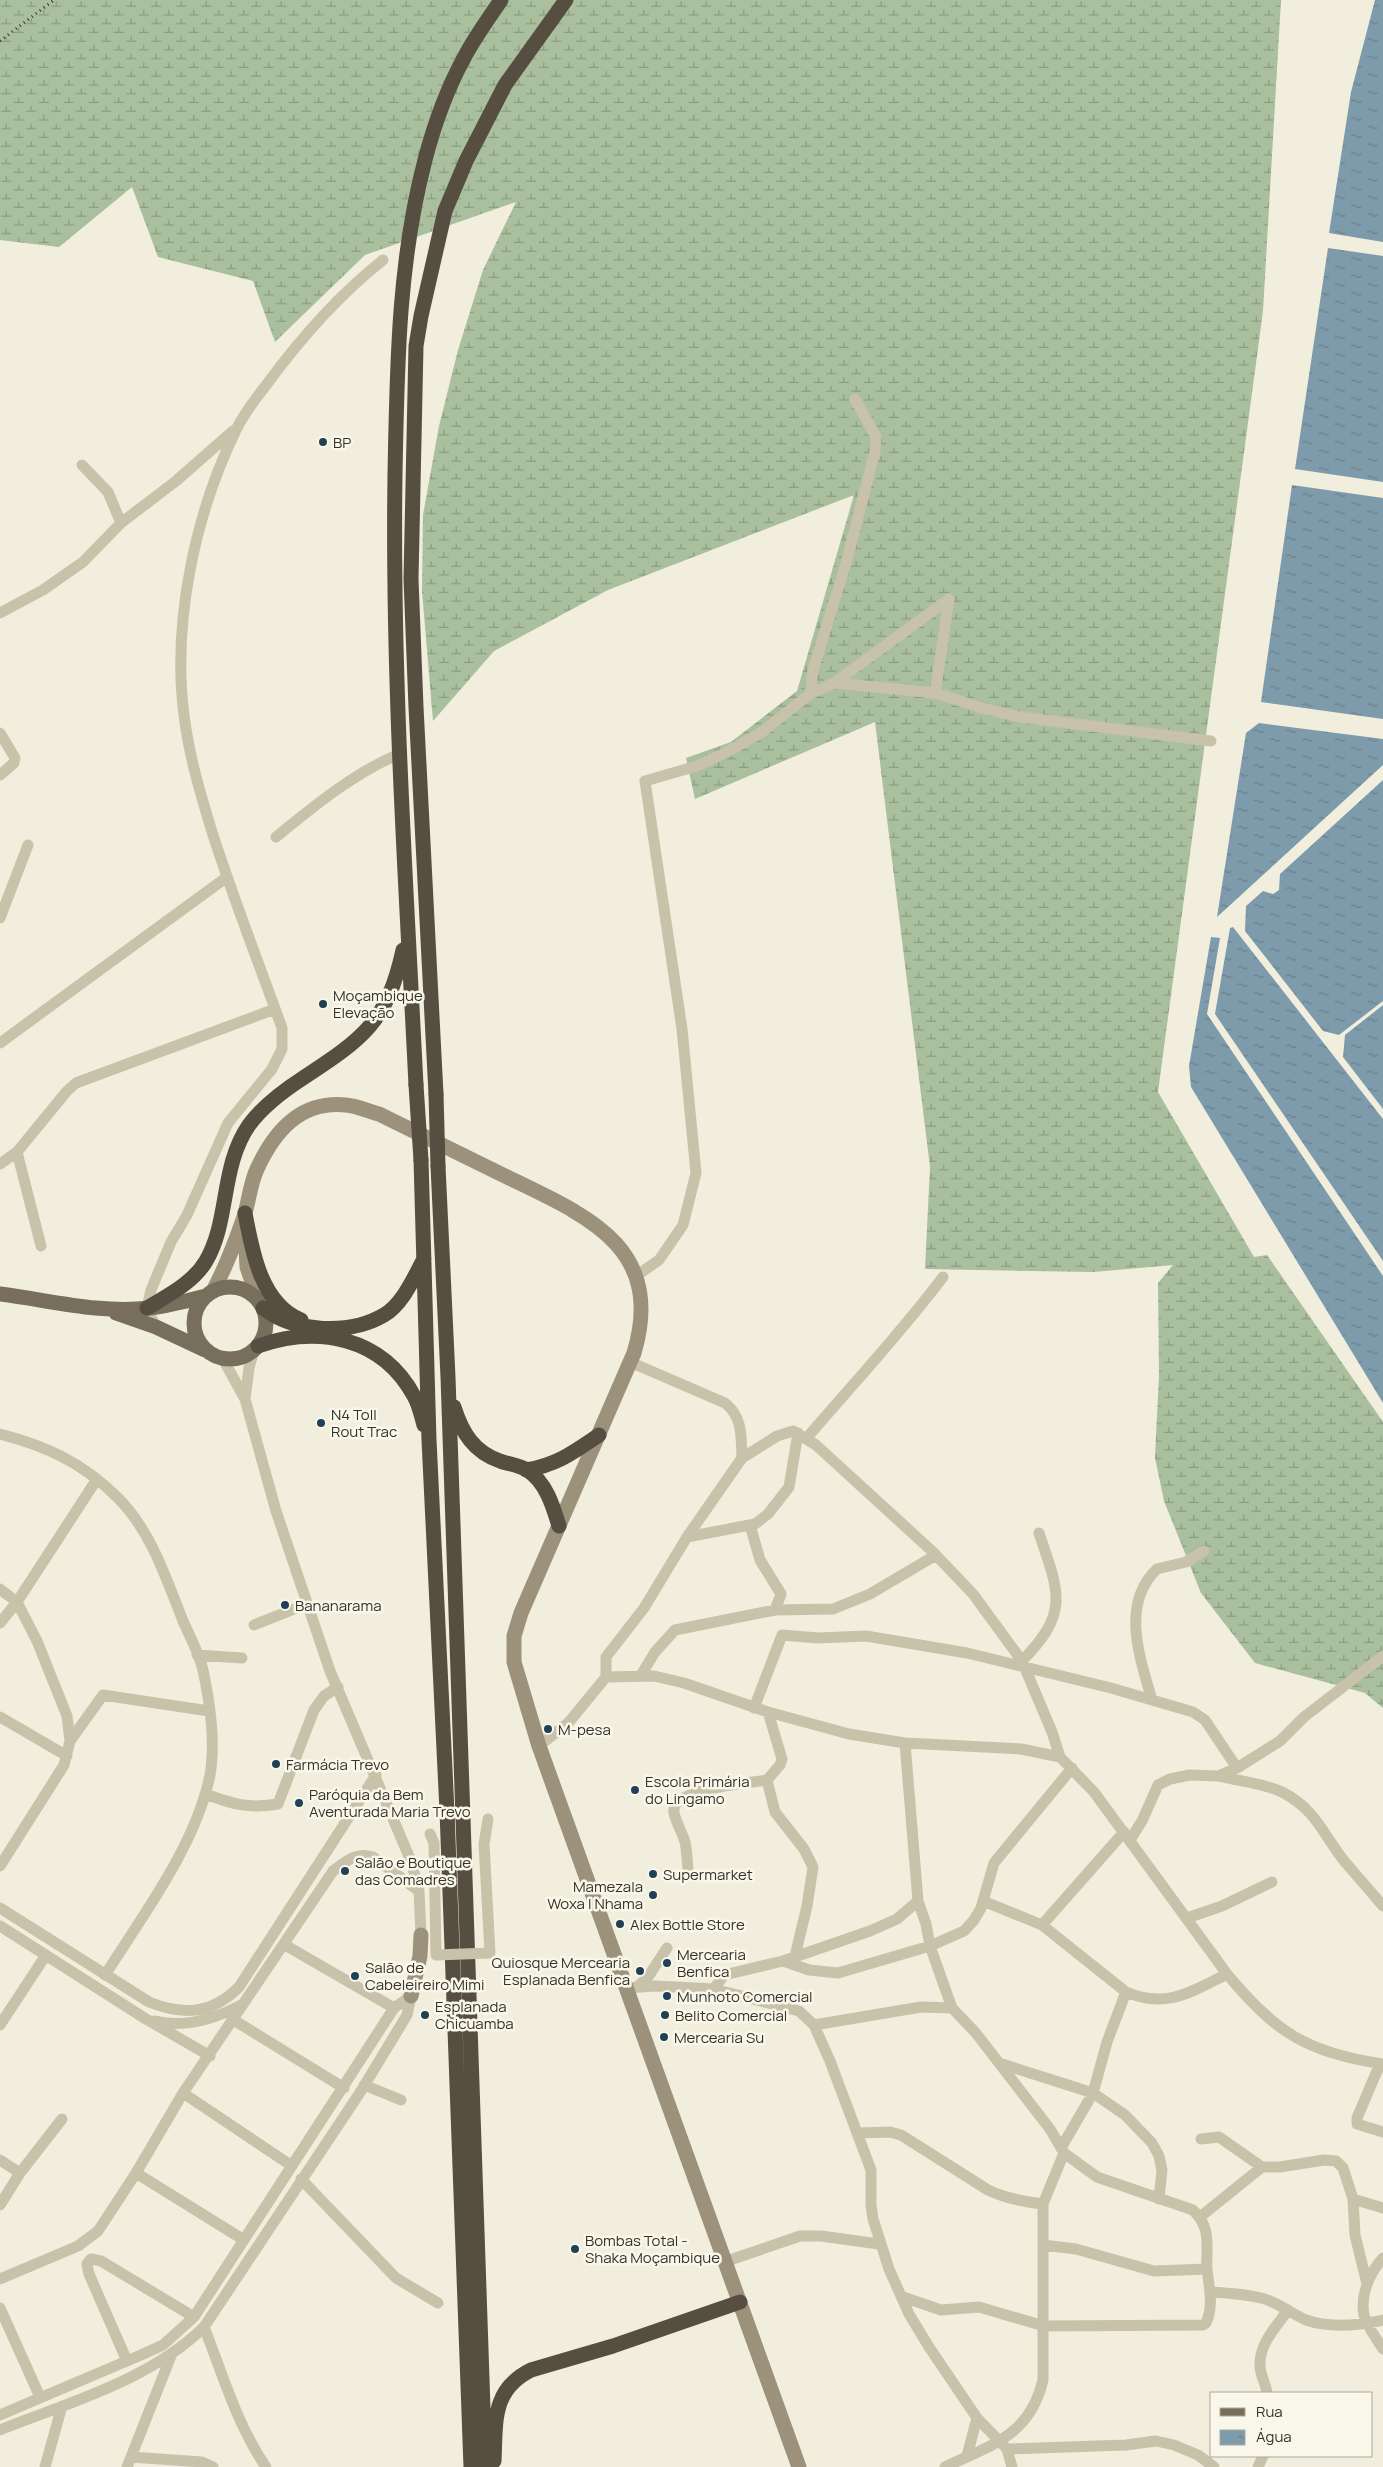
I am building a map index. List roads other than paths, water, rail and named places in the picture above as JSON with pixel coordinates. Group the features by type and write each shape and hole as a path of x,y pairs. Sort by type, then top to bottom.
{"highway":[{"path":"471,2467 447,1811 429,1440 421,1160 400,754 394,579 396,398 400,312 410,233 425,158 449,92 465,56 501,0"},
{"path":"485,2467 448,1377 412,589 416,346 445,211 462,169 505,84 566,0"},
{"path":"148,1308 192,1278 206,1262 214,1239 238,1143 250,1124 278,1095 345,1050 369,1030 387,1003 398,975 408,929"},
{"path":"245,1213 250,1238 268,1294 293,1316 322,1328"},
{"path":"261,1304 283,1320 322,1328 340,1329 385,1314 397,1303 424,1259"},
{"path":"256,1348 278,1339 329,1337 344,1339 370,1350 386,1360 406,1383 415,1398 429,1440"},
{"path":"448,1377 459,1424 474,1446 498,1461 526,1470 546,1491 559,1526"},
{"path":"526,1470 547,1466 560,1460 599,1435"},
{"path":"494,2467 496,2415 506,2389 520,2376 531,2370 740,2302"}],"main road":[{"path":"209,1352 197,1338 194,1320 196,1311 210,1293 229,1259 245,1213 256,1170 278,1132 300,1113 325,1106 345,1105 379,1114 568,1207 598,1226 611,1238 623,1252 636,1276 642,1293 640,1332 630,1362 521,1613 513,1649 518,1681 539,1746 631,1988 724,2262 799,2467"},
{"path":"105,1309 156,1326 223,1358 236,1359 256,1348 266,1327 261,1304 246,1261 245,1213"},
{"path":"0,1294 105,1309 148,1308 170,1305 210,1293 222,1287 242,1288 261,1304"},
{"path":"411,1996 420,1956 420,1935"}],"street":[{"path":"0,613 43,590 83,562 121,523 176,481 236,429 283,362 321,319 367,273 383,260"},
{"path":"810,694 813,670 847,560 875,451 876,437 856,399"},
{"path":"156,1326 148,1308 151,1290 168,1250 187,1215 218,1141 228,1123 272,1069 282,1049 282,1028 226,877 197,783 184,717 179,662 182,614 194,553 204,516 236,429"},
{"path":"82,465 108,492 121,523"},
{"path":"636,1276 659,1260 683,1225 696,1173 682,1029 645,781 697,766 762,732 810,694 834,684 948,599 935,693"},
{"path":"834,684 935,693 982,708 1020,717 1211,741"},
{"path":"0,733 15,758 14,763 0,775"},
{"path":"276,837 309,810 374,764 400,754"},
{"path":"0,918 28,845"},
{"path":"0,1043 226,877"},
{"path":"0,1164 17,1152 67,1091 76,1084 275,1009"},
{"path":"17,1152 41,1246"},
{"path":"688,1537 750,1525 768,1514 789,1487 802,1436 895,1339 943,1277"},
{"path":"245,1399 249,1368 256,1348"},
{"path":"223,1358 245,1399 276,1511 307,1604 338,1687 411,1861 419,1891 420,1935"},
{"path":"630,1362 725,1403 732,1408 741,1425 742,1458"},
{"path":"539,1746 569,1722 606,1677 606,1657 644,1608 688,1537 742,1458 777,1436 793,1431 816,1446 936,1555 974,1594 1023,1664 1052,1732 1060,1757 1094,1792 1227,1974 1249,2000 1280,2029 1308,2044 1343,2057 1381,2064 1357,2118 1357,2124 1383,2132"},
{"path":"0,1434 33,1443 56,1452 96,1479 118,1498 140,1527 158,1557 202,1668 213,1744 210,1774 199,1815 189,1837 105,1975"},
{"path":"0,1623 17,1602 96,1479"},
{"path":"750,1525 760,1560 780,1594 775,1610"},
{"path":"1023,1664 1042,1641 1052,1623 1056,1600 1055,1580 1039,1533"},
{"path":"1152,1700 1135,1637 1135,1619 1145,1586 1157,1569 1186,1562 1204,1551"},
{"path":"642,1675 655,1652 675,1630 775,1610 833,1608 853,1602 936,1555"},
{"path":"0,1589 17,1602 37,1641 67,1716 70,1741 64,1765 0,1866"},
{"path":"254,1625 307,1604"},
{"path":"754,1708 780,1637 785,1634 818,1638 866,1636 1023,1664 1200,1715 1236,1768"},
{"path":"197,1655 242,1658"},
{"path":"1218,1776 1236,1768 1280,1741 1304,1717 1383,1656"},
{"path":"606,1677 642,1675 684,1683 754,1708 849,1734 904,1743 1021,1750 1060,1757"},
{"path":"205,1794 237,1806 256,1808 278,1804 314,1710 324,1696 338,1687"},
{"path":"70,1741 103,1695 209,1711"},
{"path":"688,1869 686,1845 674,1812 674,1805 681,1798 692,1794 730,1785 767,1780 780,1765 782,1759 768,1712"},
{"path":"0,1717 67,1756"},
{"path":"902,2297 941,2310 979,2307 1044,2326 1203,2325 1209,2316 1211,2292 1207,2269 1206,2231 1200,2217 1193,2210 1097,2176 1062,2150 1050,2129 976,2032 952,2008 930,1946 926,1924 918,1901 904,1743"},
{"path":"783,1961 809,1970 838,1972 930,1946 964,1931 974,1920 983,1901 994,1863 1072,1768"},
{"path":"0,1908 149,2002 167,2009 201,2010 230,1996 239,1987 376,1775"},
{"path":"1042,1925 1096,1861 1142,1821 1158,1785 1170,1779 1190,1775 1218,1776 1262,1785 1282,1792 1316,1818 1345,1862 1383,1906"},
{"path":"767,1780 775,1812 804,1849 813,1867 807,1906 795,1956"},
{"path":"430,1834 434,1843 436,1955 490,1953 484,1844 488,1819"},
{"path":"0,2279 83,2243 98,2231 136,2173 183,2093 210,2056 241,2005 285,1945 333,1871 358,1855 373,1857 419,1891"},
{"path":"1187,1918 1222,1906 1272,1882"},
{"path":"714,1989 724,1975 783,1961 888,1923 896,1919 918,1901"},
{"path":"983,1901 1042,1925 1126,1992 1151,2000 1168,1999 1186,1994 1227,1974"},
{"path":"0,1926 146,2019 210,2056"},
{"path":"285,1945 394,2008"},
{"path":"631,1988 648,1977 666,1948"},
{"path":"0,2025 46,1955"},
{"path":"631,1988 656,1986 714,1989 799,2011 814,2025 872,2170 871,2205 880,2244 909,2314 977,2418 1003,2446 1012,2467"},
{"path":"1003,2446 1038,2400 1043,2380 1043,2204 1062,2150 1093,2093 1108,2042 1126,1992"},
{"path":"0,2415 163,2344 194,2318 210,2296 394,2008 411,1996"},
{"path":"0,2430 132,2376 171,2356 204,2327 364,2085 407,2014 411,1996"},
{"path":"146,2019 167,2024 195,2022 219,2017 241,2005"},
{"path":"814,2025 921,2007 952,2008"},
{"path":"232,2019 344,2088"},
{"path":"999,2063 1093,2093 1125,2115 1152,2143 1160,2156 1162,2170 1159,2199"},
{"path":"364,2085 401,2100"},
{"path":"183,2093 292,2166"},
{"path":"0,2205 20,2173 62,2119"},
{"path":"858,2133 890,2132 902,2135 999,2196 1043,2204"},
{"path":"1201,2139 1219,2137 1262,2166 1280,2167 1324,2160 1336,2161 1343,2168 1353,2200 1355,2235 1367,2284"},
{"path":"0,2160 20,2173"},
{"path":"1200,2217 1262,2166"},
{"path":"136,2173 244,2240"},
{"path":"301,2180 396,2278 438,2303"},
{"path":"1353,2200 1383,2208"},
{"path":"724,2262 800,2236 821,2236 844,2241 880,2244"},
{"path":"83,2243 91,2259"},
{"path":"1043,2245 1076,2250 1154,2271 1207,2269"},
{"path":"1383,2258 1373,2269 1367,2284 1364,2314 1383,2349"},
{"path":"91,2259 101,2261 194,2318"},
{"path":"91,2259 87,2264 89,2274 127,2360"},
{"path":"1211,2292 1261,2298 1306,2320 1320,2323 1368,2324 1383,2320"},
{"path":"0,2308 40,2397"},
{"path":"1267,2392 1260,2367 1261,2353 1266,2340 1288,2310"},
{"path":"204,2327 240,2422 250,2444 266,2467"},
{"path":"171,2356 129,2462 202,2462 213,2467"},
{"path":"45,2467 62,2406"},
{"path":"967,2456 977,2418"},
{"path":"945,2467 967,2456 1003,2446 1126,2445 1156,2441 1174,2445 1198,2455 1214,2467"}],"water":[{"path":"1375,0 1383,0 1383,242 1329,233 1351,92"},
{"path":"1328,248 1383,256 1383,482 1295,469"},
{"path":"1292,485 1383,498 1383,719 1261,702"},
{"path":"1259,723 1383,739 1383,765 1217,917 1246,733"},
{"path":"1383,780 1383,1001 1339,1035 1323,1031 1245,931 1246,906 1263,891 1273,894 1279,890 1280,874"},
{"path":"1233,927 1383,1119 1383,1261 1215,1014 1230,928"},
{"path":"1211,937 1220,938 1207,1014 1383,1276 1383,1403 1191,1087 1189,1066"},
{"path":"1383,1005 1383,1109 1343,1057 1345,1035"}],"railway":[{"path":"0,41 54,0"}],"place":[{"name":"BP","path":"323,442"},
{"name":"Moçambique Elevação","path":"323,1004"},
{"name":"N4 Toll Rout Trac","path":"321,1423"},
{"name":"Bananarama","path":"285,1605"},
{"name":"M-pesa","path":"548,1729"},
{"name":"Farmácia Trevo","path":"276,1764"},
{"name":"Escola Primária do Lingamo","path":"635,1790"},
{"name":"Paróquia da Bem Aventurada Maria Trevo","path":"299,1803"},
{"name":"Salão e Boutique das Comadres","path":"345,1871"},
{"name":"Supermarket","path":"653,1874"},
{"name":"Mamezala Woxa I Nhama","path":"653,1895"},
{"name":"Alex Bottle Store","path":"620,1924"},
{"name":"Mercearia Benfica","path":"667,1963"},
{"name":"Quiosque Mercearia Esplanada Benfica","path":"640,1971"},
{"name":"Salão de Cabeleireiro Mimi","path":"355,1976"},
{"name":"Munhoto Comercial","path":"667,1996"},
{"name":"Esplanada Chicuamba","path":"425,2015"},
{"name":"Belito Comercial","path":"665,2015"},
{"name":"Mercearia Su","path":"664,2037"},
{"name":"Bombas Total - Shaka Moçambique","path":"575,2249"}]}
